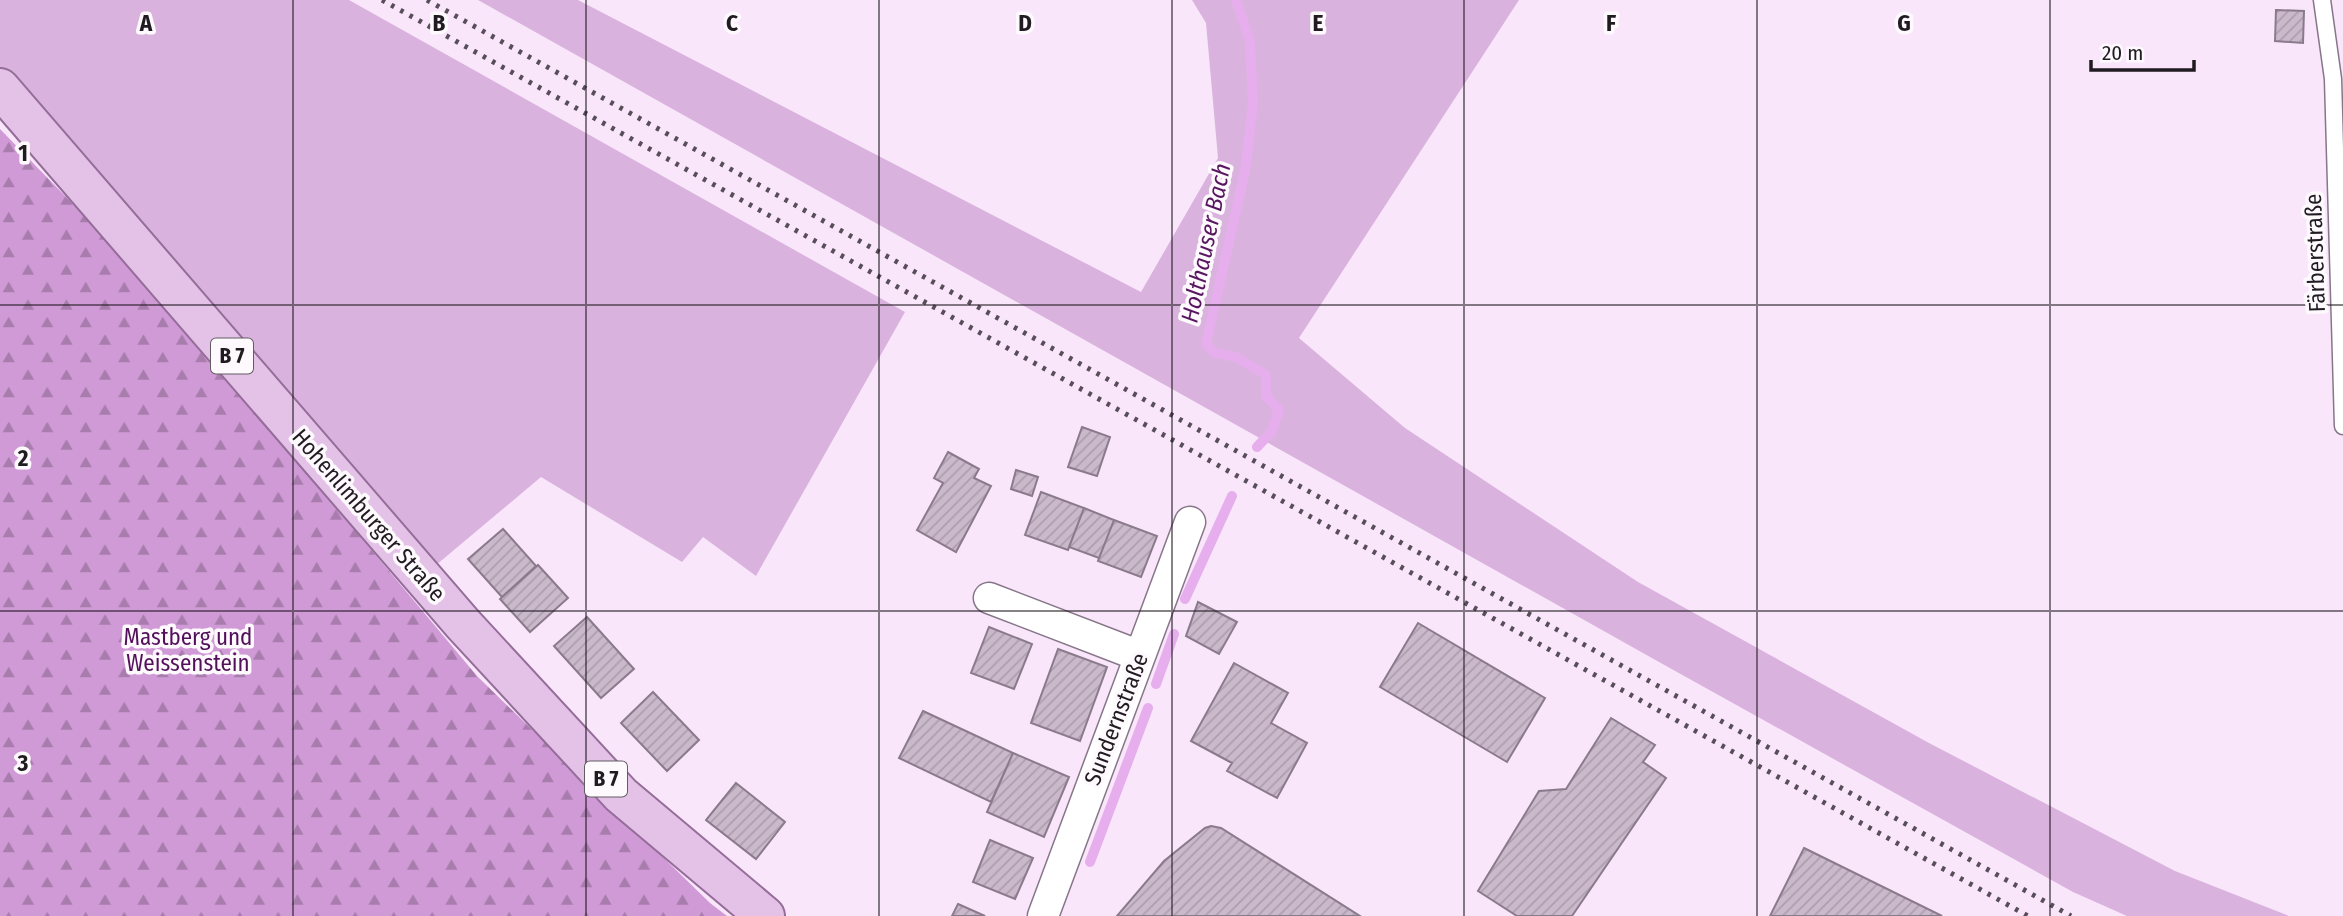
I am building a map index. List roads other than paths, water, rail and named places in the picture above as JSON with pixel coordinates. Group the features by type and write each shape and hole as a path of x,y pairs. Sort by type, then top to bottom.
{"main road":[{"name":"Hohenlimburger Straße","path":"0,88 463,624 621,795 765,916"}],"street":[{"name":"Sundernstraße","path":"1042,916 1190,522"},
{"path":"989,598 1140,656"}],"lane":[{"name":"Färberstraße","path":"2322,0 2333,79 2343,426"}],"waterway":[{"name":"Holthauser Bach","path":"1236,0 1250,41 1253,104 1245,171 1206,344 1215,353 1236,357 1266,375 1266,396 1279,410 1272,431 1257,447"},
{"name":"Holthauser Bach","path":"1185,599 1232,496"},
{"name":"Holthauser Bach","path":"1156,684 1174,634"},
{"name":"Holthauser Bach","path":"1090,862 1148,708"}],"railway":[{"path":"382,0 2028,916"},
{"path":"427,0 2071,916"}],"park label":[{"name":"Mastberg und Weissenstein","path":"188,650"}]}
